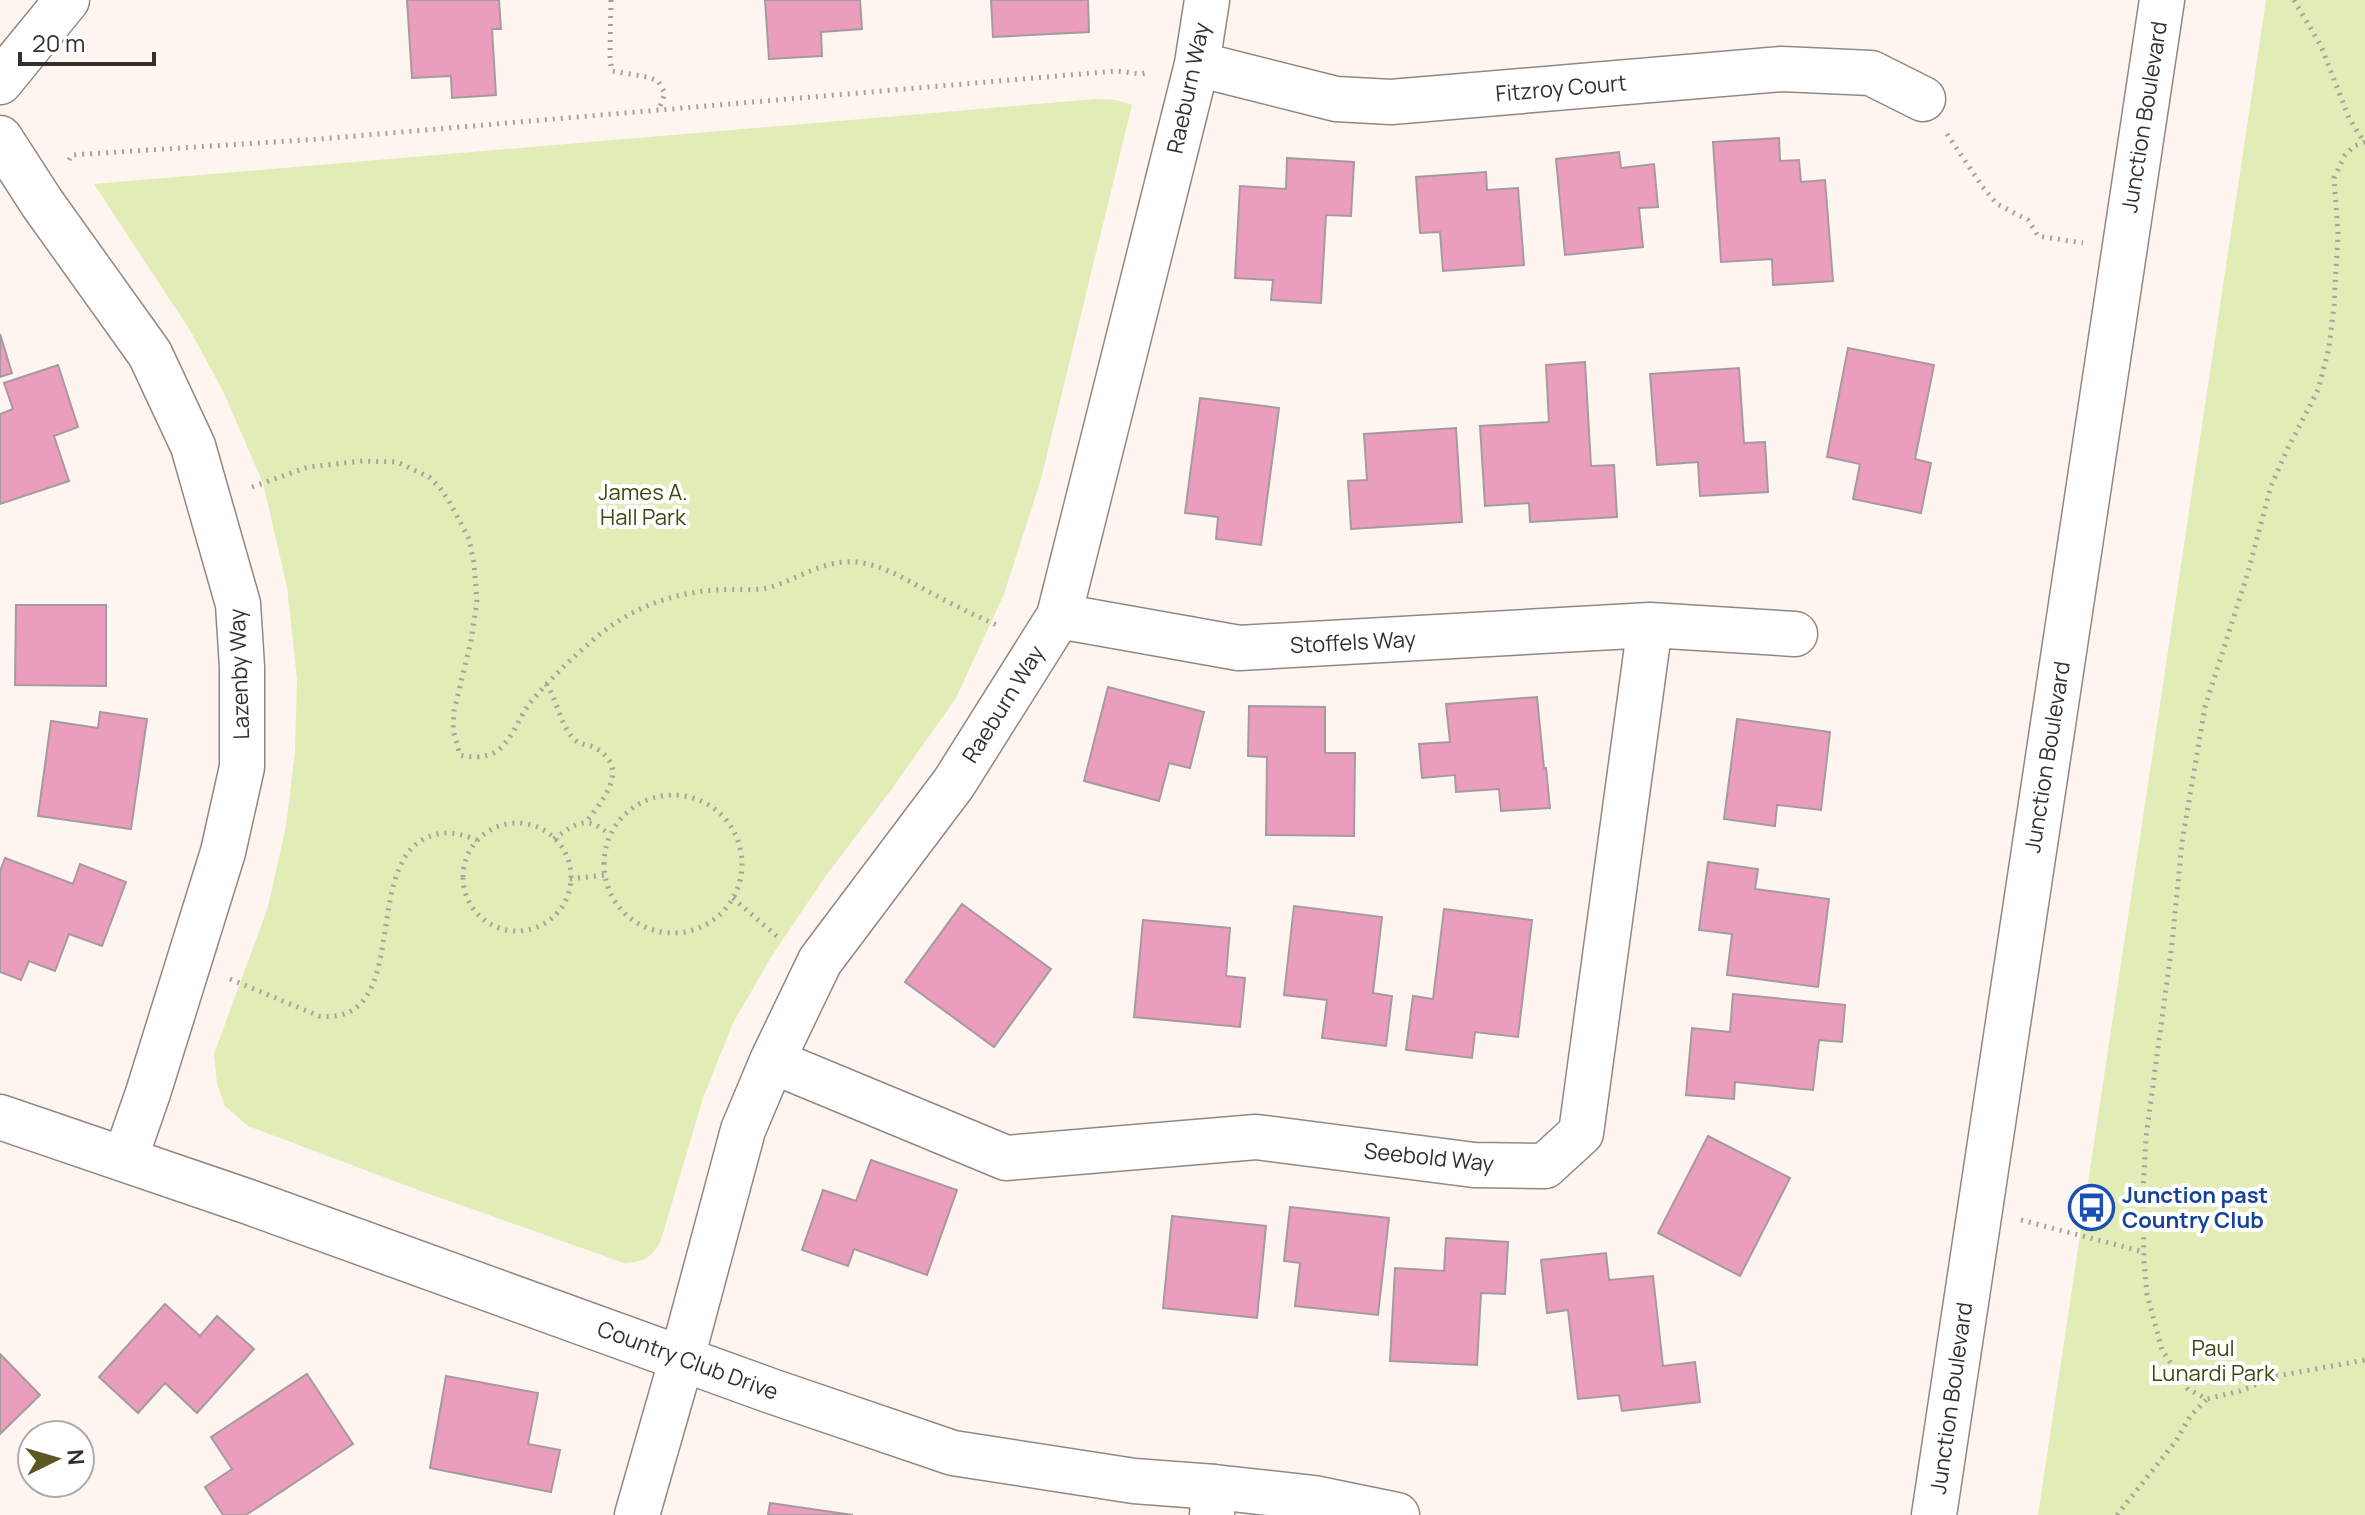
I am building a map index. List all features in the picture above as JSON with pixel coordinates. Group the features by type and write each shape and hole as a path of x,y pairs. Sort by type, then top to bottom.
{"street":[{"path":"0,82 67,0"},
{"name":"Raeburn Way","path":"637,1515 743,1130 772,1061 816,968 954,783 1049,631 1197,64 1207,0"},
{"name":"Junction Boulevard","path":"1934,1515 2162,0"},
{"name":"Fitzroy Court","path":"1197,64 1336,99 1391,102 1782,69 1871,73 1923,99"},
{"name":"Lazenby Way","path":"0,138 42,203 150,354 193,446 238,604 242,667 242,767 223,852 125,1159"},
{"name":"Stoffels Way","path":"1049,631 1239,648 1650,625 1795,634"},
{"name":"Seebold Way","path":"772,1061 1006,1158 1256,1137 1474,1165 1545,1166 1581,1133 1650,625"},
{"name":"Country Club Drive","path":"0,1117 953,1453 1134,1481 1213,1501 1314,1498 1397,1515"}],"path":[{"path":"611,0 612,71 658,81 665,93 659,109"},
{"path":"2207,1399 2188,1389 2162,1350 2147,1294 2144,1252 2146,1137 2182,842 2205,707 2248,572 2271,486 2318,390 2329,348 2338,233 2334,178 2345,155 2354,146 2365,142 2349,118 2321,46 2294,0"},
{"path":"42,203 72,155 305,140 1116,71 1141,74 1197,64"},
{"path":"1923,99 1997,204 2028,220 2038,236 2123,248"},
{"path":"209,501 308,467 342,462 397,462 429,477 449,501 469,539 474,563 477,600 471,641 454,711 453,730 460,755 469,757 493,754 502,747 528,706 566,662 630,612 664,600 714,590 770,587 823,566 861,562 890,571 942,599 1049,631"},
{"path":"546,684 554,695 571,737 596,748 609,759 614,769 609,789 586,822"},
{"path":"674,795 701,801 723,816 737,840 742,866 733,898 720,915 684,933 655,932 629,919 611,897 605,875 604,855 610,835 623,816 646,800 674,795"},
{"path":"554,839 574,825 586,822 595,824 610,835"},
{"path":"520,823 547,832 566,855 570,870 566,899 558,912 533,929 518,931 503,930 478,915 464,890 464,861 477,840 505,824 520,823"},
{"path":"188,965 249,986 319,1016 328,1017 349,1011 363,1000 376,979 391,892 403,859 412,846 447,832 477,840"},
{"path":"570,879 605,875"},
{"path":"733,898 816,968"},
{"path":"1979,1209 2144,1252"},
{"path":"2117,1515 2176,1441 2191,1415 2207,1399 2240,1391 2277,1376 2365,1360"}],"green space":[{"name":"Paul Lunardi Park","path":"2266,0 2365,0 2365,1515 2038,1515"},
{"name":"James A. Hall Park","path":"1097,99 1132,105 1041,479 1004,594 956,698 825,877 771,957 733,1023 703,1098 661,1240 651,1255 637,1262 624,1263 248,1126 225,1106 217,1084 214,1054 268,907 286,826 295,752 297,679 287,587 263,483 223,391 191,332 94,184"}],"building":[{"path":"407,0 499,0 501,29 492,29 496,95 452,98 451,76 412,78"},
{"path":"765,0 860,0 862,29 821,32 822,56 769,59"},
{"path":"991,0 1088,0 1089,32 993,37"},
{"path":"1779,138 1780,161 1799,160 1801,182 1825,180 1833,281 1773,285 1772,259 1721,262 1713,142"},
{"path":"1619,152 1621,168 1654,164 1658,207 1639,208 1643,247 1565,255 1556,159"},
{"path":"1287,158 1354,162 1351,216 1326,215 1321,303 1271,300 1273,280 1235,278 1240,186 1286,189"},
{"path":"1486,172 1487,190 1518,188 1524,265 1443,271 1440,232 1420,233 1416,177"},
{"path":"0,334 12,373 0,377"},
{"path":"1848,348 1934,365 1915,459 1931,463 1921,513 1853,499 1860,464 1827,457"},
{"path":"1585,362 1591,466 1614,465 1617,517 1530,522 1529,503 1485,506 1480,426 1549,422 1546,365"},
{"path":"58,365 78,427 54,436 69,481 0,504 0,414 13,409 4,383"},
{"path":"1739,368 1744,443 1765,442 1768,492 1700,496 1698,462 1657,465 1650,374"},
{"path":"1200,398 1279,408 1261,545 1216,539 1218,517 1185,513"},
{"path":"1456,428 1462,522 1351,529 1348,481 1367,480 1364,434"},
{"path":"16,605 106,605 106,686 15,685"},
{"path":"1108,687 1204,712 1190,768 1169,763 1159,801 1084,781"},
{"path":"1537,697 1550,808 1501,811 1499,789 1456,792 1455,775 1422,778 1419,744 1450,742 1446,704"},
{"path":"1249,706 1325,707 1325,753 1355,753 1354,836 1266,835 1267,757 1248,756"},
{"path":"100,712 147,719 131,829 38,816 51,721 98,728"},
{"path":"1737,719 1830,732 1821,810 1777,805 1775,826 1724,819"},
{"path":"5,858 73,884 80,864 126,882 102,946 69,934 55,971 29,961 21,980 0,972 0,871"},
{"path":"1708,862 1758,869 1755,889 1829,899 1818,987 1727,975 1732,934 1699,930"},
{"path":"962,904 1051,969 994,1047 905,982"},
{"path":"1294,906 1382,917 1373,993 1392,996 1386,1046 1322,1038 1327,1000 1284,995"},
{"path":"1444,909 1532,920 1518,1037 1475,1032 1472,1058 1406,1050 1413,996 1433,999"},
{"path":"1143,920 1230,928 1226,976 1245,978 1240,1027 1134,1017"},
{"path":"1733,994 1845,1005 1842,1042 1819,1040 1813,1090 1735,1082 1734,1099 1686,1095 1692,1028 1730,1032"},
{"path":"1708,1136 1790,1178 1740,1276 1658,1233"},
{"path":"871,1160 957,1190 927,1275 854,1249 848,1266 802,1250 823,1190 856,1201"},
{"path":"1290,1207 1389,1218 1378,1315 1295,1306 1300,1263 1284,1261"},
{"path":"1172,1216 1266,1226 1257,1318 1163,1308"},
{"path":"1446,1238 1508,1242 1505,1294 1481,1293 1477,1365 1390,1361 1395,1268 1444,1271"},
{"path":"1606,1253 1609,1280 1653,1276 1663,1366 1695,1362 1700,1402 1622,1411 1619,1395 1578,1399 1568,1310 1547,1313 1541,1260"},
{"path":"165,1304 200,1336 217,1316 254,1349 197,1413 165,1383 138,1413 99,1377"},
{"path":"0,1354 40,1395 0,1434"},
{"path":"307,1374 353,1444 246,1515 223,1515 205,1487 232,1469 211,1437"},
{"path":"446,1376 538,1393 528,1444 560,1450 551,1492 430,1468"},
{"path":"770,1503 853,1515 768,1515"}],"place":[{"name":"Junction past Country Club","path":"2091,1208"}]}
